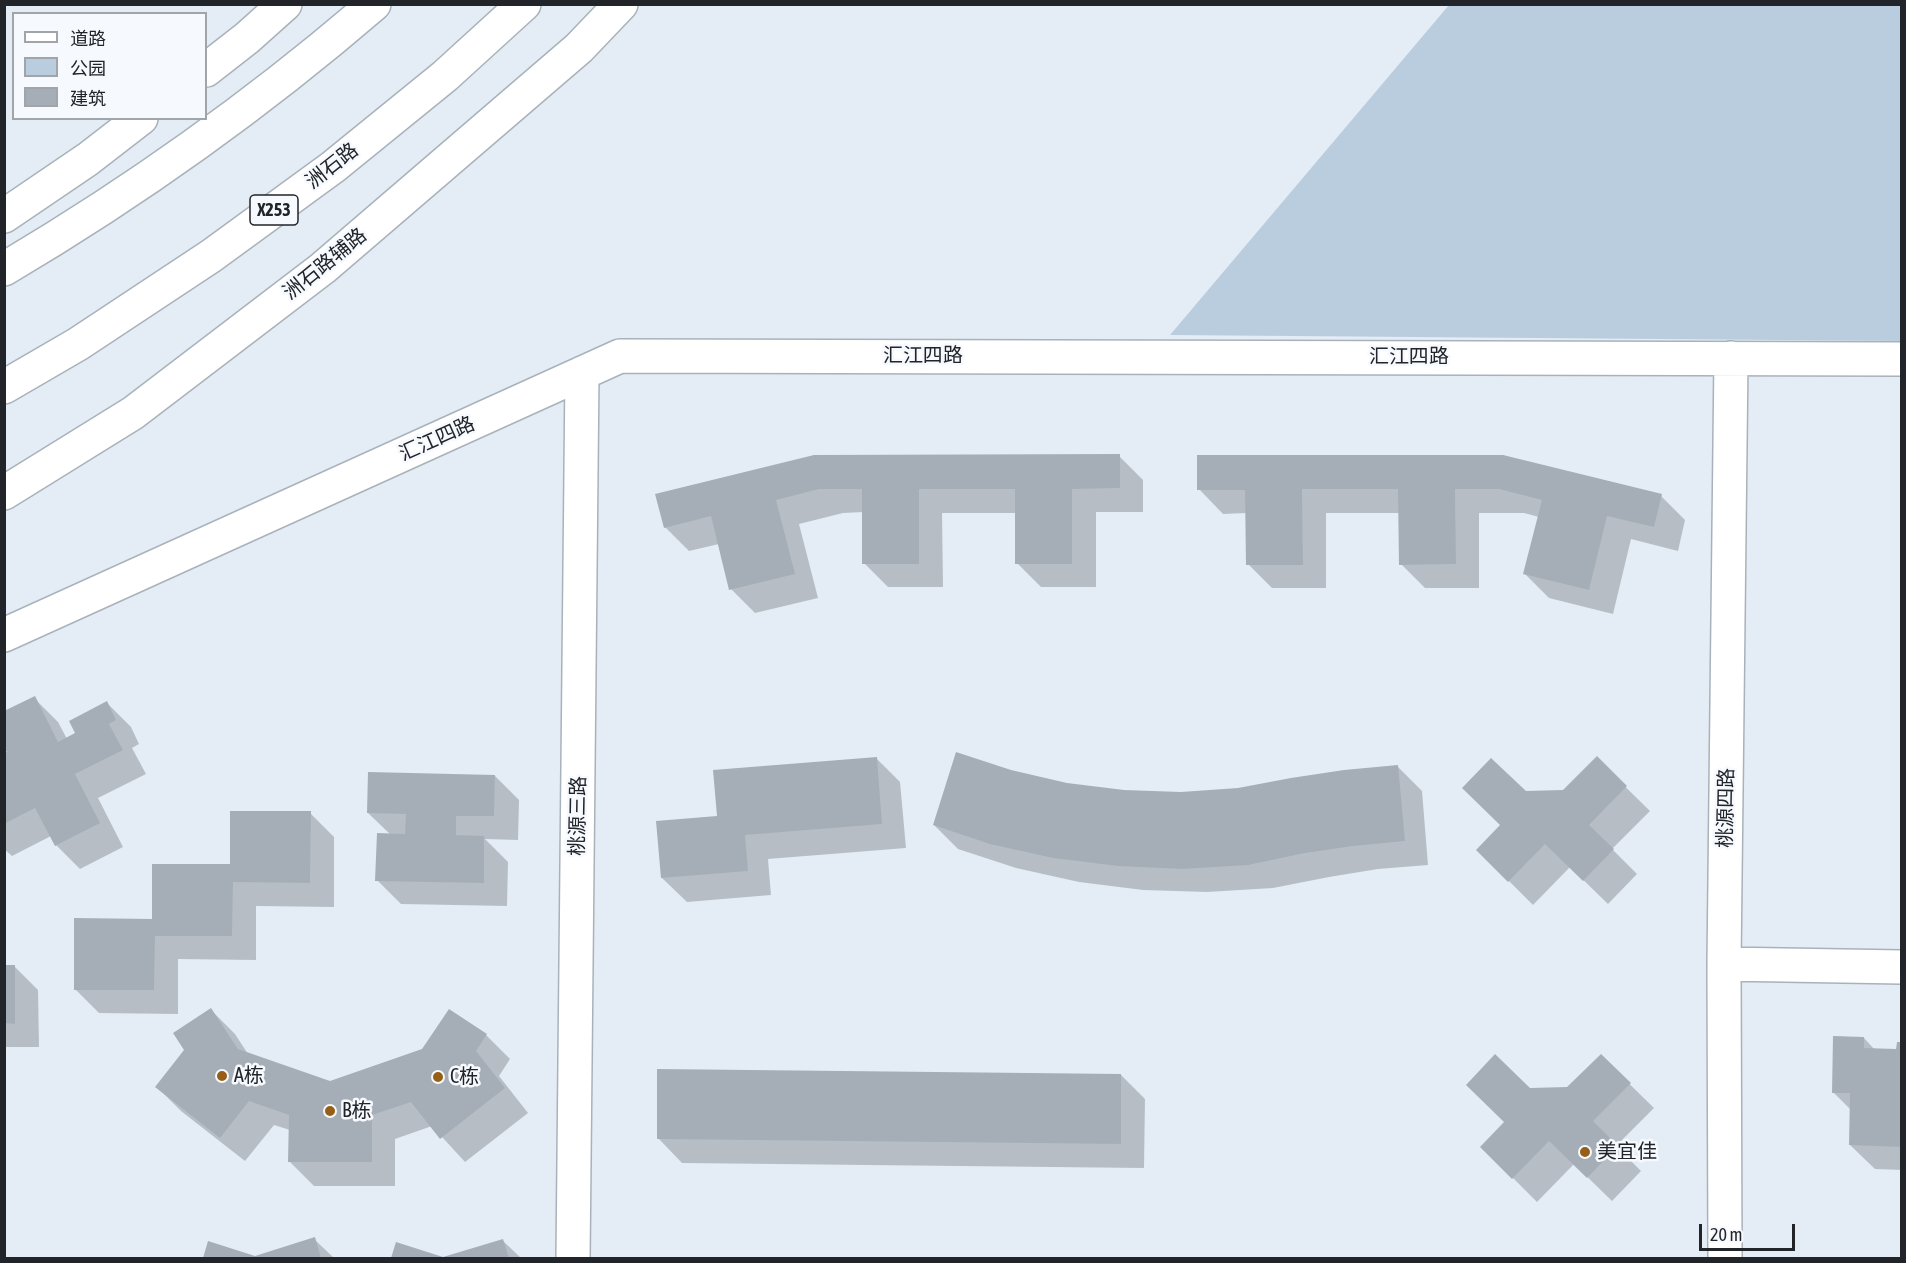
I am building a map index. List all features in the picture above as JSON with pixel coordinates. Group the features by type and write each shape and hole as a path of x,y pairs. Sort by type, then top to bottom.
{"street":[{"path":"207,69 285,4"},
{"path":"4,269 127,194 256,101 374,4"},
{"name":"洲石路","path":"4,387 78,344 211,256 333,167 445,76 524,4"},
{"name":"洲石路辅路","path":"4,493 133,413 323,268 579,48 621,4"},
{"path":"4,216 88,159 138,120"},
{"name":"汇江四路","path":"4,635 620,356 1902,359"},
{"name":"桃源四路","path":"1725,1258 1724,964 1731,358"},
{"name":"桃源三路","path":"573,1258 582,373"},
{"path":"1724,964 1902,967"}],"green space":[{"path":"1449,5 1901,5 1901,341 1170,335"}],"building":[{"path":"1120,454 1120,488 1072,489 1072,564 1015,564 1015,489 919,489 919,564 862,564 862,489 819,489 776,500 795,574 729,590 711,516 664,528 655,494 814,455"},
{"path":"1197,455 1503,455 1662,494 1654,527 1607,516 1589,590 1523,574 1542,500 1499,489 1455,489 1456,564 1399,565 1398,489 1302,489 1303,565 1246,565 1245,490 1197,490"},
{"path":"35,696 58,742 75,733 69,721 107,701 116,720 109,724 123,750 75,774 100,823 55,846 35,808 4,824 4,753 7,752 4,749 4,711"},
{"path":"956,752 1011,770 1067,783 1124,790 1181,792 1238,788 1344,770 1398,765 1405,841 1305,853 1248,865 1182,869 1118,866 1053,858 990,844 933,825"},
{"path":"1597,756 1627,786 1589,825 1614,849 1583,881 1545,844 1508,882 1476,850 1500,825 1462,788 1491,758 1526,791 1563,790"},
{"path":"877,757 882,824 745,835 748,871 661,878 656,821 717,816 713,770"},
{"path":"368,772 495,775 494,816 456,816 456,835 484,836 484,883 375,881 377,833 405,834 406,814 367,813"},
{"path":"230,811 311,811 310,883 233,882 232,936 155,936 154,990 74,990 74,918 152,919 152,864 230,864"},
{"path":"4,965 15,965 15,1024 4,1023"},
{"path":"211,1008 238,1049 330,1081 422,1049 449,1009 487,1034 476,1051 505,1088 440,1139 411,1102 372,1115 372,1162 288,1162 289,1115 249,1101 220,1138 155,1087 184,1050 173,1033"},
{"path":"1833,1036 1864,1037 1864,1048 1896,1049 1897,1042 1902,1042 1902,1147 1849,1145 1850,1093 1832,1093"},
{"path":"1495,1054 1530,1088 1567,1087 1601,1054 1631,1083 1593,1121 1618,1146 1587,1178 1549,1141 1512,1179 1480,1147 1504,1122 1466,1085"},
{"path":"657,1069 1121,1074 1121,1144 657,1139"},
{"path":"315,1237 321,1258 203,1258 208,1241 255,1256"},
{"path":"503,1239 509,1258 391,1258 396,1242 443,1257"}],"place":[{"name":"A栋","path":"222,1076"},
{"name":"C栋","path":"438,1077"},
{"name":"B栋","path":"330,1111"},
{"name":"美宜佳","path":"1585,1152"}]}
